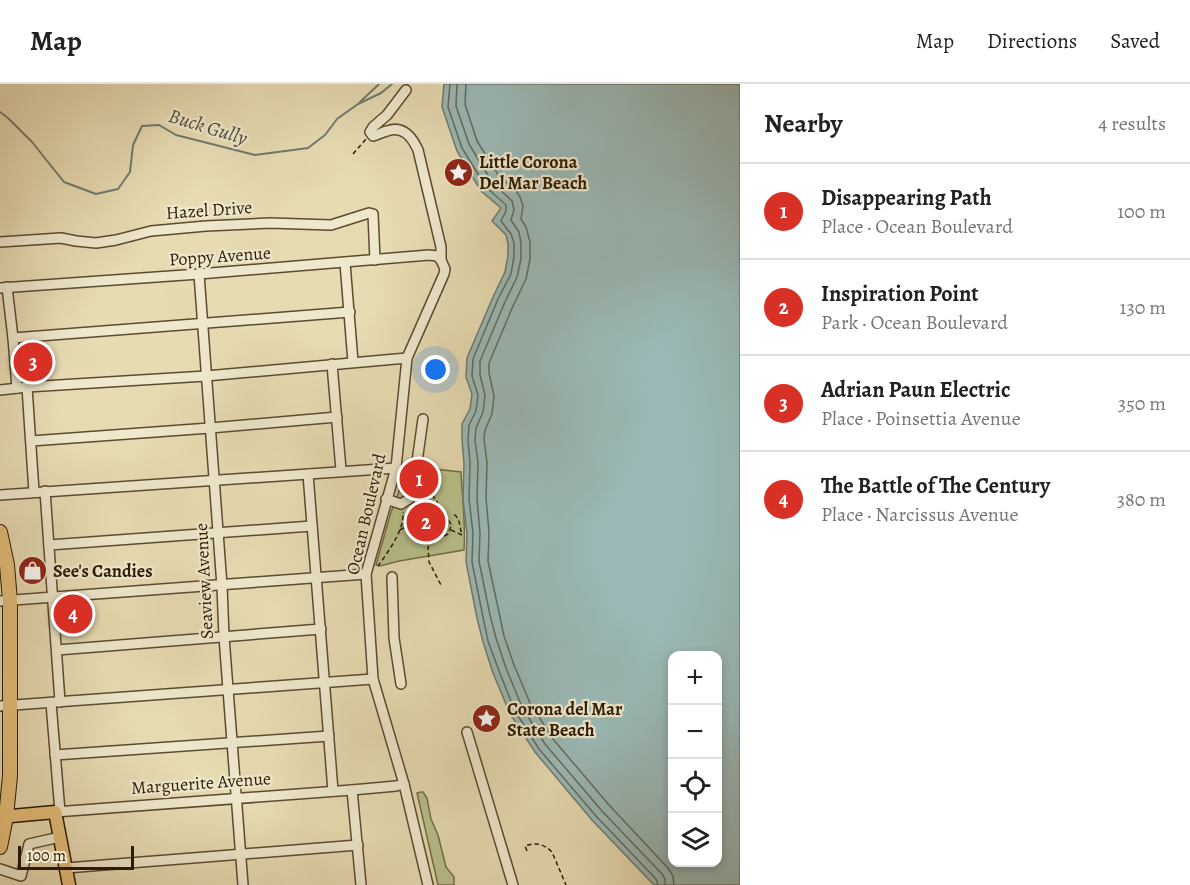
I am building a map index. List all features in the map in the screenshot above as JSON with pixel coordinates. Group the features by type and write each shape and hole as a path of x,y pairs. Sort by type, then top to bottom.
{"highway":[{"path":"0,532 7,565 5,706 10,776 0,848"}],"main road":[{"name":"Marguerite Avenue","path":"3,817 57,812"},
{"path":"57,812 69,885"}],"street":[{"path":"370,134 370,130 387,115 406,90"},
{"name":"Ocean Boulevard","path":"370,134 376,136 389,130 400,129 407,133 415,143 438,231 441,260 445,269 407,358 396,468 366,574 373,679 404,784 428,885"},
{"name":"Hazel Drive","path":"0,242 61,238 96,243 151,231 206,226 270,223 331,225 369,213 373,214 375,260"},
{"name":"Poppy Avenue","path":"4,287 433,255 441,260"},
{"path":"345,263 353,362"},
{"name":"Seaview Avenue","path":"199,274 243,885"},
{"path":"4,287 31,441 34,492"},
{"path":"14,338 350,312"},
{"path":"0,390 206,376 407,358"},
{"path":"332,364 341,471"},
{"path":"31,441 337,417"},
{"path":"386,499 405,502 413,480 423,419"},
{"path":"0,495 396,468"},
{"path":"308,474 333,791"},
{"path":"45,491 57,650 55,755 57,812"},
{"path":"49,545 312,526"},
{"path":"5,601 366,574"},
{"path":"392,577 394,638 401,684"},
{"path":"57,650 321,629"},
{"path":"5,706 373,679"},
{"path":"467,732 513,885"},
{"path":"55,755 329,735"},
{"name":"Marguerite Avenue","path":"57,812 404,784"},
{"path":"352,790 361,885"},
{"path":"0,869 21,876 28,844 60,837"},
{"path":"66,868 358,845"}],"path":[{"path":"353,154 370,134"},
{"path":"413,480 427,486 450,521 448,534 435,540 428,548 429,562 441,585"},
{"path":"375,569 400,530 405,502 422,515 400,530"},
{"path":"450,530 462,535 459,521 452,513"},
{"path":"527,851 525,846 531,843 538,843 549,849 566,885"}],"green space":[{"path":"407,466 461,472 464,550 376,565 391,512"},
{"path":"423,792 427,798 446,867 454,877 454,885 438,885 417,793"}],"water":[{"path":"444,84 740,84 740,885 654,885 592,820 535,752 510,714 493,673 477,618 466,562 467,534 463,499 462,424 470,409 472,394 466,377 467,358 505,272 508,244 506,235 492,221 501,208 481,191 457,151 442,107"}],"waterway":[{"path":"360,102 379,84"},
{"name":"Buck Gully","path":"0,112 32,142 64,182 96,194 118,189 130,172 133,145 142,126 159,125 176,135 255,155 308,148 325,135 337,119 392,84"}],"place":[{"name":"Little Corona Del Mar Beach","path":"458,172"},
{"name":"Adrian Paun Electric","path":"33,362"},
{"name":"Disappearing Path","path":"419,479"},
{"name":"Inspiration Point","path":"426,522"},
{"name":"See's Candies","path":"32,571"},
{"name":"The Battle of The Century","path":"73,614"},
{"name":"Corona del Mar State Beach","path":"486,719"}]}
